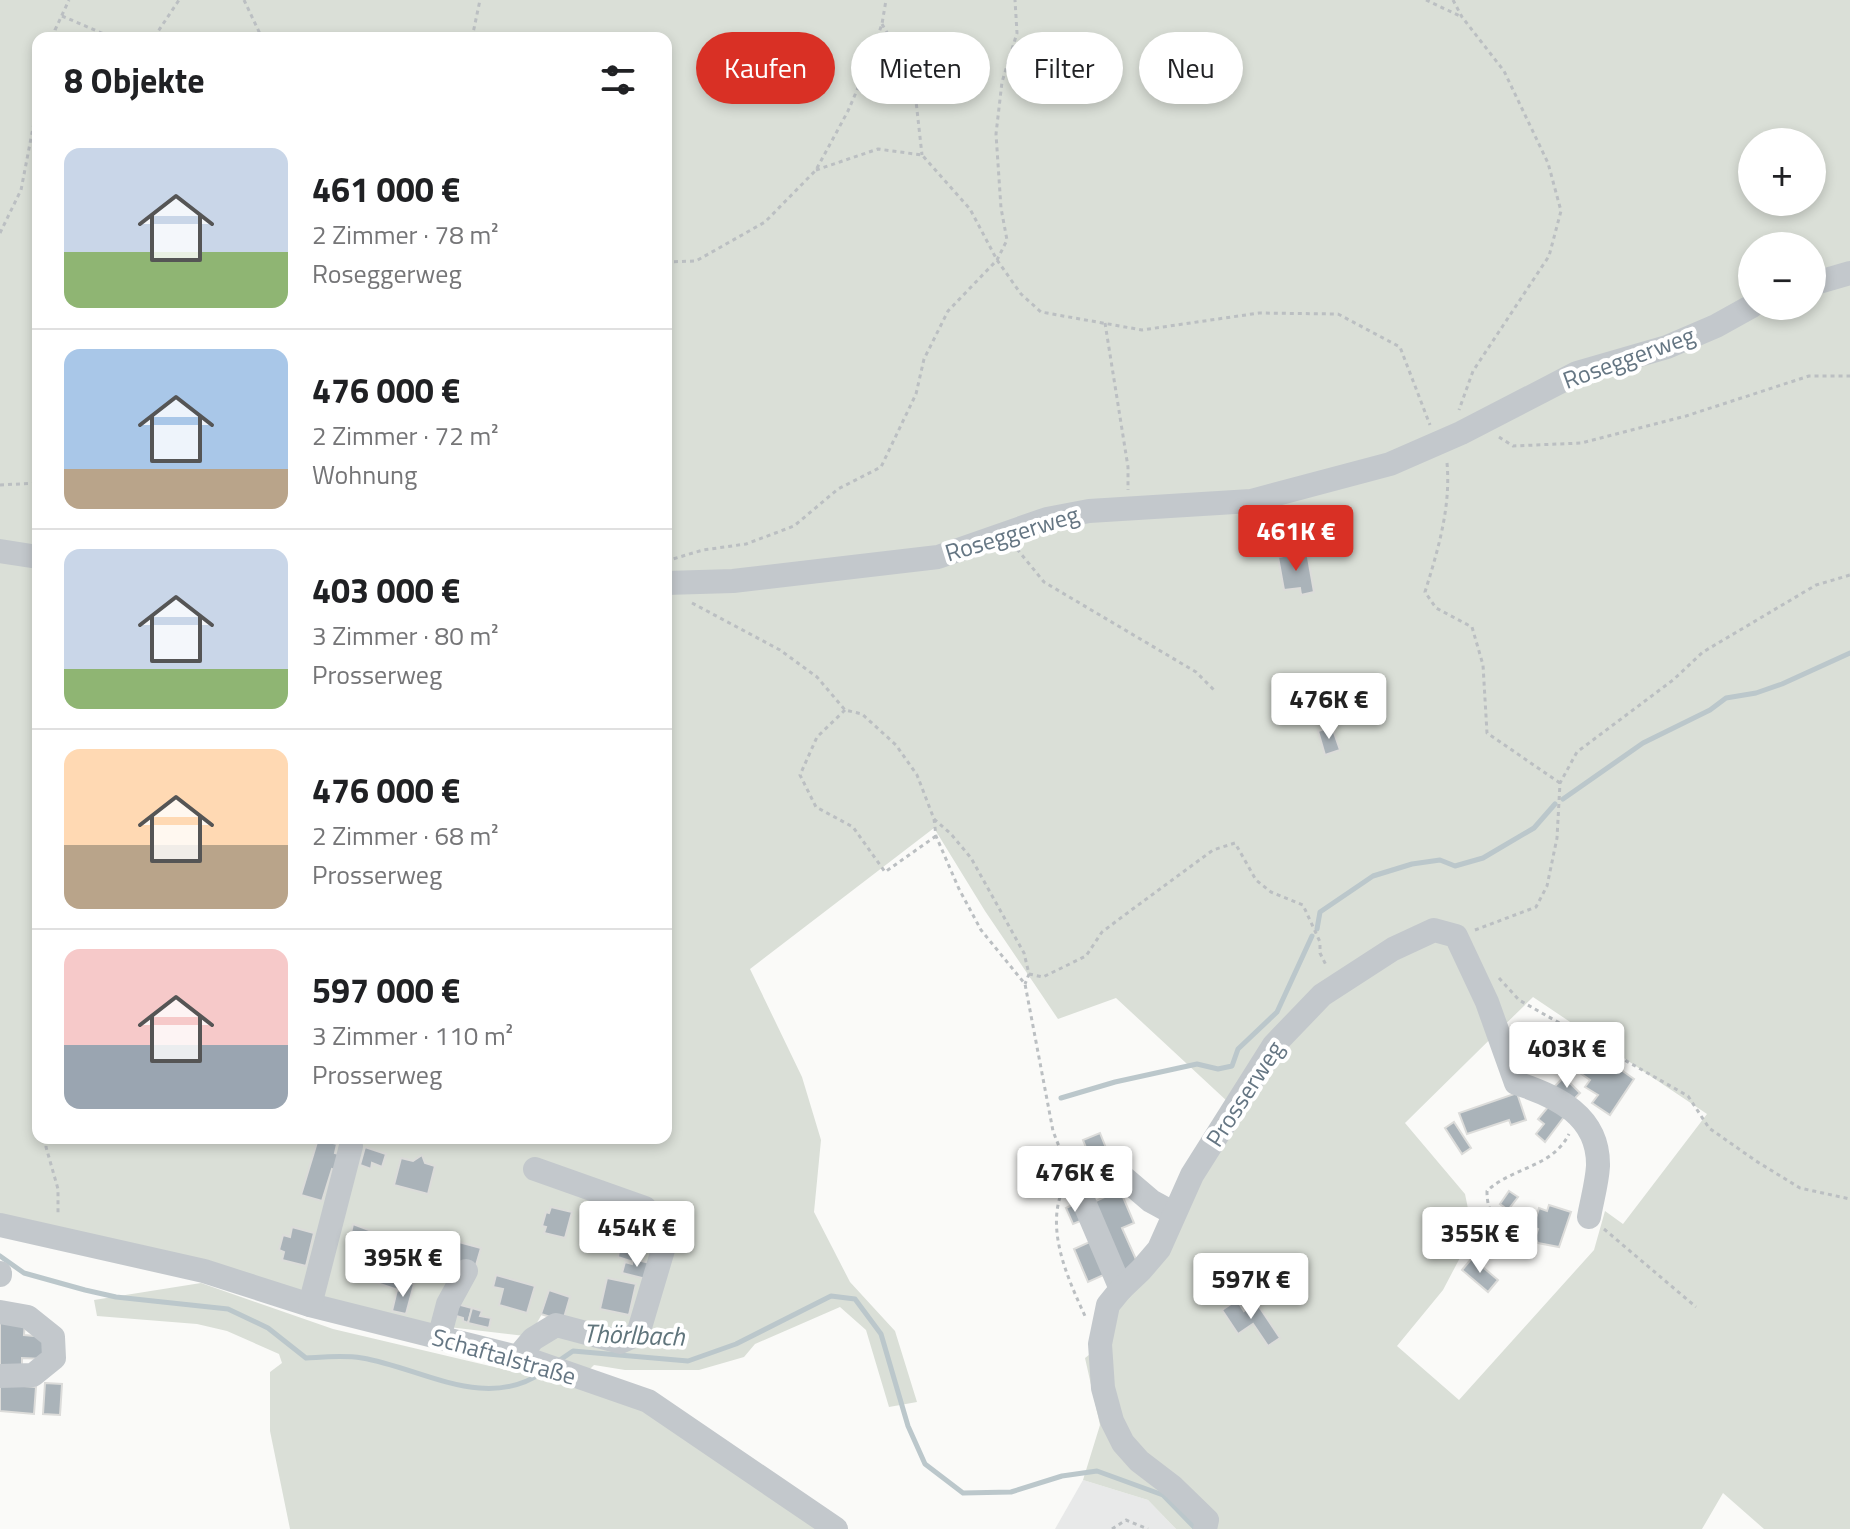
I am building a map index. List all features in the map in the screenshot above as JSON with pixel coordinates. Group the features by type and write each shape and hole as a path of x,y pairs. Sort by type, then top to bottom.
{"street":[{"path":"1826,280 1850,273"},
{"name":"Roseggerweg","path":"672,583 733,581 938,557 1047,519 1089,511 1251,501 1390,464 1479,424 1577,373 1667,347 1738,314"},
{"path":"0,551 32,556"},
{"name":"Prosserweg","path":"1211,1526 1173,1487 1139,1461 1123,1443 1112,1421 1103,1388 1100,1344 1108,1305 1159,1249 1192,1175 1274,1045 1322,995 1393,949 1434,930 1456,936"},
{"path":"1456,936 1487,1002 1516,1083 1544,1092 1565,1104 1591,1129 1598,1165 1589,1217"},
{"path":"310,1305 351,1146"},
{"path":"1069,1167 1093,1176 1124,1178 1151,1201 1173,1213"},
{"path":"1069,1167 1121,1289"},
{"path":"525,1359 533,1339 556,1325 620,1342 638,1334 668,1233 645,1208 535,1169"},
{"name":"Schaftalstraße","path":"0,1225 204,1271 310,1305 525,1359 648,1401 836,1529"},
{"path":"439,1338 448,1304 466,1271"},
{"path":"0,1312 28,1317 53,1337 54,1358 33,1375 0,1376"}],"path":[{"path":"56,32 69,0"},
{"path":"158,32 179,0"},
{"path":"244,0 259,32"},
{"path":"473,32 480,0"},
{"path":"672,262 696,261 765,222 816,170 848,111 882,24 886,0"},
{"path":"672,559 703,550 746,544 794,526 838,489 881,467 916,394 924,359 948,311 997,260 1007,240 1001,208 996,134 1002,82 1017,33 1015,0"},
{"path":"1426,0 1462,17"},
{"path":"1441,442 1473,371 1549,256 1561,211 1548,163 1504,71 1462,17 1453,0"},
{"path":"62,16 99,32"},
{"path":"882,24 903,60 915,92 922,155 970,209 997,260 1021,294 1041,312 1142,330 1259,313 1338,314 1400,347 1441,442 1449,483 1441,538 1425,592 1436,608 1472,627 1483,665 1487,733 1560,783"},
{"path":"0,233 21,190 32,133"},
{"path":"816,170 878,149 922,155"},
{"path":"1105,323 1128,467 1128,509"},
{"path":"1479,424 1513,446 1581,443 1686,416 1809,376 1850,376"},
{"path":"0,485 32,483"},
{"path":"1004,534 1044,582 1196,672 1216,692"},
{"path":"1456,936 1536,907 1547,886 1557,838 1560,783 1577,752 1673,680 1703,652 1816,585 1850,575"},
{"path":"690,602 780,650 817,677 845,710 862,714 896,745 917,775 934,819 936,836 959,889 981,930 1025,984 1053,1131 1069,1167 1056,1209 1057,1235 1069,1281 1100,1344"},
{"path":"845,710 817,737 800,775 816,807 853,827 885,872 936,836"},
{"path":"934,819 971,858 1024,953 1029,974 1025,984"},
{"path":"1029,974 1043,977 1086,956 1102,932 1213,850 1235,843 1256,880 1271,892 1303,905 1320,942 1320,953 1337,985"},
{"path":"1498,977 1519,1000 1688,1096 1709,1128 1756,1161 1800,1188 1850,1199"},
{"path":"1516,1229 1493,1217 1487,1205 1487,1191 1499,1179 1545,1161 1566,1140 1578,1116"},
{"path":"46,1144 58,1189 57,1238"},
{"path":"1589,1217 1696,1307"},
{"path":"1112,1529 1126,1520 1148,1529"}],"shaded area":[{"path":"0,0 1850,0 1850,1529 1764,1529 1723,1493 1702,1529 1176,1529 1148,1500 1083,1480 1100,1425 1085,1358 1107,1341 1118,1308 1228,1102 1116,998 1058,1019 985,911 934,828 750,969 802,1077 821,1140 814,1212 850,1282 895,1331 917,1402 889,1407 866,1330 840,1307 755,1344 744,1357 699,1370 625,1370 594,1365 573,1386 649,1413 819,1529 290,1529 270,1431 270,1372 282,1363 279,1354 227,1331 197,1324 97,1316 94,1300 201,1283 333,1329 515,1372 553,1334 616,1348 640,1346 648,1322 626,1334 542,1314 525,1336 440,1326 0,1217","holes":["1533,997 1707,1114 1623,1224 1605,1211 1594,1250 1459,1400 1397,1346 1443,1290 1473,1233 1465,1194 1405,1123"]},
{"path":"1083,1480 1148,1500 1176,1529 1055,1529"}],"building":[{"path":"1307,552 1314,592 1301,595 1300,588 1284,590 1278,557"},
{"path":"1332,727 1340,750 1325,755 1318,731"},
{"path":"1546,1030 1571,1048 1567,1053 1584,1065 1593,1061 1604,1069 1607,1065 1614,1070 1617,1067 1634,1079 1610,1115 1592,1103 1598,1095 1585,1087 1590,1080 1537,1043"},
{"path":"1564,1077 1580,1093 1570,1103 1554,1087"},
{"path":"1517,1093 1526,1120 1511,1125 1509,1120 1467,1134 1459,1113"},
{"path":"1553,1101 1567,1113 1545,1142 1536,1134 1544,1124 1538,1119"},
{"path":"1454,1122 1471,1148 1462,1154 1445,1128"},
{"path":"1100,1133 1112,1163 1095,1170 1083,1140"},
{"path":"316,1144 337,1144 335,1153 342,1155 338,1171 332,1169 322,1201 301,1195"},
{"path":"365,1147 386,1154 382,1167 372,1163 371,1169 360,1165"},
{"path":"422,1155 425,1163 435,1166 428,1194 394,1185 401,1158 413,1161"},
{"path":"1120,1190 1134,1223 1122,1228 1139,1266 1121,1274 1089,1204"},
{"path":"1509,1191 1518,1197 1508,1210 1500,1204"},
{"path":"1076,1203 1083,1220 1073,1224 1066,1208"},
{"path":"1549,1205 1571,1212 1559,1247 1538,1243 1535,1238 1538,1229 1533,1227 1539,1208 1547,1211"},
{"path":"551,1207 572,1212 565,1238 544,1233 546,1227 542,1226"},
{"path":"618,1220 652,1231 644,1257 635,1255 633,1262 618,1257 619,1251 609,1247"},
{"path":"353,1224 398,1241 396,1249 412,1254 401,1291 374,1282 377,1272 369,1264 376,1241 351,1233"},
{"path":"292,1227 314,1233 306,1266 282,1260 284,1252 279,1250 283,1235 290,1237"},
{"path":"440,1237 481,1248 474,1272 462,1277 445,1272 447,1264 434,1260"},
{"path":"1094,1240 1108,1273 1088,1282 1074,1249"},
{"path":"1472,1258 1498,1280 1488,1292 1462,1270"},
{"path":"633,1259 650,1263 646,1279 622,1273 625,1262 632,1264"},
{"path":"496,1275 535,1286 527,1313 499,1305 503,1289 493,1287"},
{"path":"607,1278 636,1284 629,1315 600,1309"},
{"path":"404,1282 414,1284 406,1314 392,1311 397,1290 401,1291"},
{"path":"549,1290 570,1297 563,1321 541,1314"},
{"path":"1237,1300 1244,1311 1256,1302 1280,1338 1268,1346 1253,1324 1238,1334 1222,1310"},
{"path":"453,1303 472,1308 468,1323 450,1314"},
{"path":"472,1308 482,1311 480,1316 491,1318 489,1328 468,1323"},
{"path":"0,1320 25,1321 24,1335 46,1337 44,1359 22,1358 22,1372 0,1371"},
{"path":"45,1383 62,1384 60,1415 43,1414"},
{"path":"0,1384 36,1387 34,1414 0,1411"}],"waterway":[{"path":"1563,799 1643,743 1710,710 1726,698 1756,693 1782,684 1850,653"},
{"path":"1317,929 1320,912 1373,876 1412,864 1440,860 1455,866 1483,858 1534,828 1555,804"},
{"path":"1061,1098 1115,1082 1197,1064 1218,1069 1232,1066 1238,1049 1277,1012 1312,936"},
{"name":"Thörlbach","path":"0,1256 24,1273 85,1290 116,1297 228,1309 268,1328 306,1358 362,1358 476,1388 499,1388 521,1383 543,1372"},
{"name":"Thörlbach","path":"557,1362 573,1351 688,1361 736,1344 831,1296 855,1299 881,1334 908,1426 925,1464 963,1493 1011,1492 1062,1476 1097,1471 1163,1495 1196,1529"}]}
